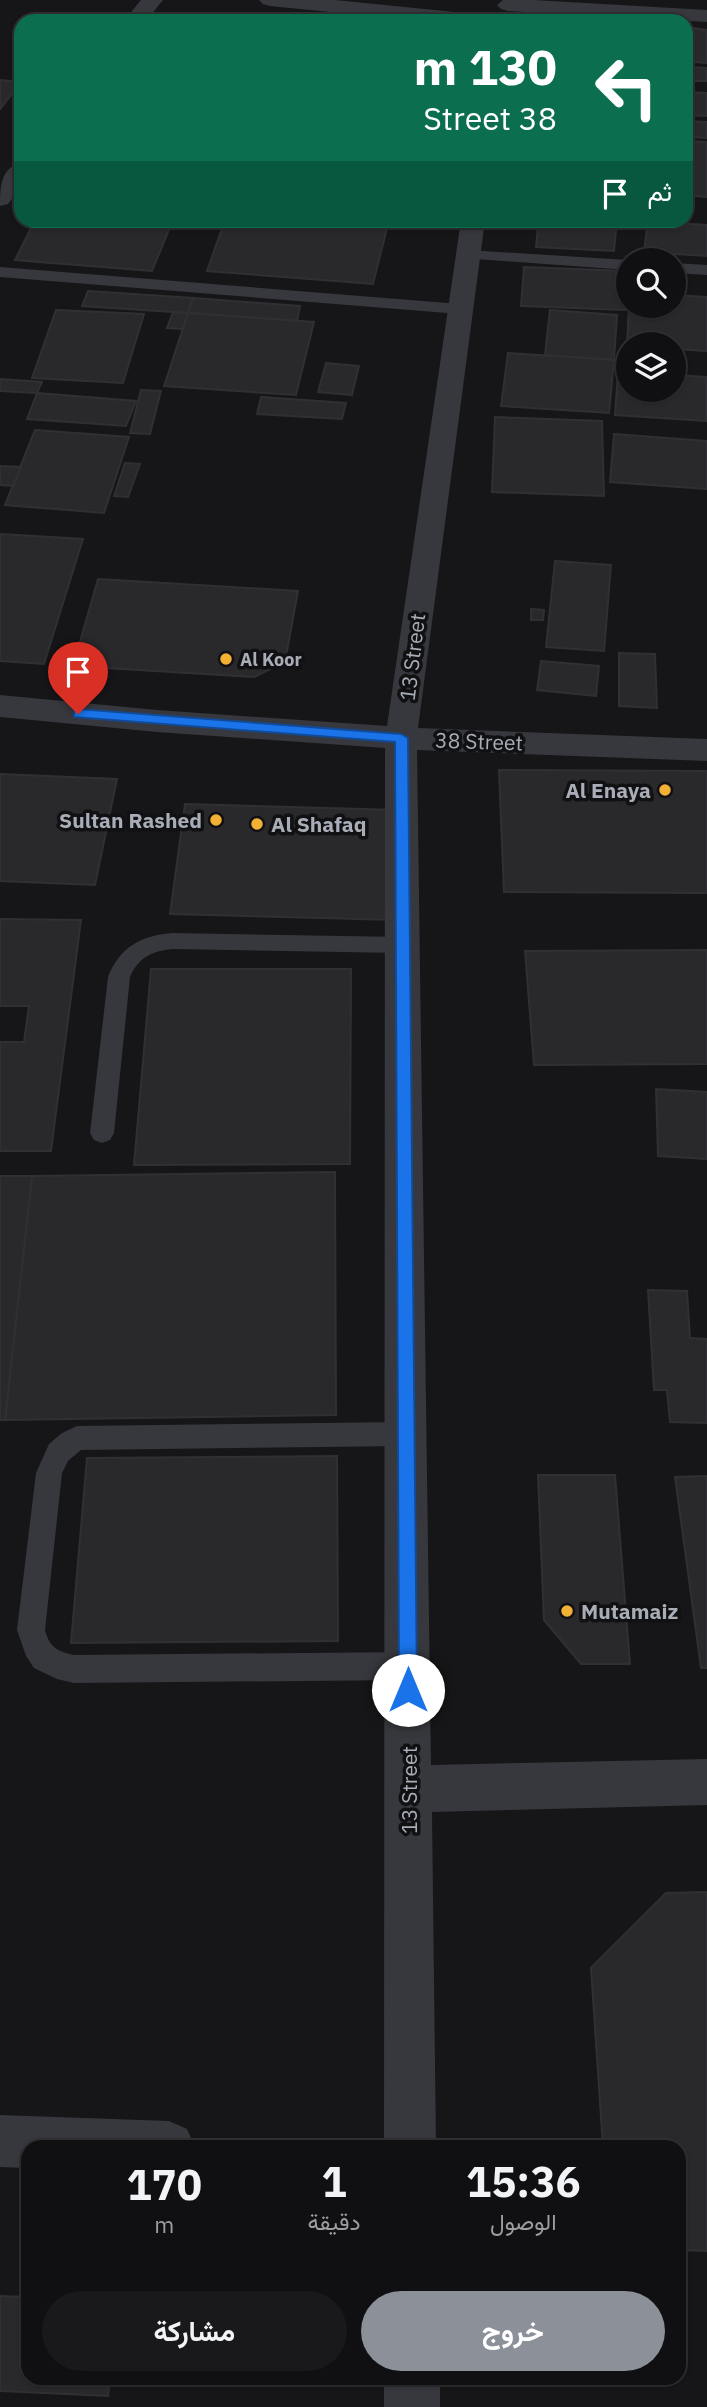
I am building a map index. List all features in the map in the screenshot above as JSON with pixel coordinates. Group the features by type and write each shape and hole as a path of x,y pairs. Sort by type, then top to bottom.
{"street":[{"path":"141,14 152,0"},
{"path":"270,0 413,14"},
{"path":"507,9 650,14"},
{"path":"0,199 14,180"},
{"name":"13 Street","path":"410,2140 401,738 470,238"},
{"name":"38 Street","path":"0,706 157,721 401,738 707,750"},
{"path":"409,1789 707,1783"},
{"path":"0,2141 21,2142"},
{"path":"412,2385 412,2407"}],"lane":[{"path":"470,238 616,263"},
{"path":"686,269 707,270"},
{"path":"0,272 460,309"},
{"path":"102,1133 120,977 124,962 136,950 152,943 172,941 402,945"},
{"path":"406,1434 77,1438 63,1446 53,1458 31,1630 33,1645 42,1659 57,1667 74,1670 408,1666"}],"building":[{"path":"693,28 707,30 707,63 693,62"},
{"path":"693,67 707,68 707,81 693,81"},
{"path":"0,80 14,81 14,91 0,109"},
{"path":"693,92 707,93 707,116 693,115"},
{"path":"693,121 707,122 707,138 693,137"},
{"path":"693,141 707,142 707,197 693,196"},
{"path":"693,224 707,225 707,256 686,255 686,248 645,248 647,228 693,228"},
{"path":"31,228 170,228 152,271 15,260"},
{"path":"222,228 387,228 373,284 207,271"},
{"path":"538,228 616,230 614,251 536,247"},
{"path":"524,267 616,271 616,310 521,306"},
{"path":"88,291 193,298 188,313 82,306"},
{"path":"686,296 707,297 707,351 686,350 686,332 628,332 628,318 686,318"},
{"path":"193,298 300,306 297,321 188,313"},
{"path":"56,310 144,314 123,383 32,378"},
{"path":"550,310 616,315 614,360 545,355"},
{"path":"173,312 188,313 183,329 167,328"},
{"path":"188,313 314,322 296,395 164,386"},
{"path":"508,353 614,360 609,413 501,406"},
{"path":"326,363 359,366 352,395 318,392"},
{"path":"686,376 706,377 706,421 615,415 616,401 686,402"},
{"path":"0,379 42,382 37,393 0,391"},
{"path":"141,390 161,391 150,434 130,433"},
{"path":"37,393 136,401 126,426 27,419"},
{"path":"261,397 346,403 342,419 257,414"},
{"path":"495,417 602,421 604,496 492,492"},
{"path":"35,430 129,437 104,513 5,505"},
{"path":"614,434 707,441 707,489 610,482"},
{"path":"125,463 140,464 128,497 114,496"},
{"path":"0,466 21,467 13,486 0,485"},
{"path":"0,534 83,539 44,664 0,661"},
{"path":"555,561 611,565 604,651 546,647"},
{"path":"98,579 298,591 285,662 254,677 73,666"},
{"path":"531,609 544,610 543,620 531,620"},
{"path":"619,653 655,654 657,708 619,706"},
{"path":"541,661 599,666 596,696 537,690"},
{"path":"499,770 707,771 707,893 504,892"},
{"path":"0,774 117,779 95,885 0,881"},
{"path":"185,804 398,810 394,920 170,914"},
{"path":"0,919 81,920 51,1151 0,1151 0,1042 24,1042 29,1006 0,1006"},
{"path":"707,950 707,1064 534,1065 525,951"},
{"path":"151,969 351,969 350,1164 134,1165"},
{"path":"656,1089 707,1092 707,1159 658,1156"},
{"path":"335,1172 336,1415 5,1420 32,1176"},
{"path":"0,1176 32,1176 5,1420 0,1420"},
{"path":"648,1290 687,1291 690,1338 707,1339 707,1423 670,1422 667,1390 654,1390"},
{"path":"337,1456 338,1641 71,1643 87,1458"},
{"path":"538,1475 615,1475 630,1664 581,1664 544,1620"},
{"path":"707,1476 707,1668 701,1668 675,1477"},
{"path":"707,1892 707,2251 686,2250 686,2140 603,2140 591,1968 666,1893"},
{"path":"0,2296 21,2297 21,2385 109,2385 108,2396 0,2391"}],"place":[{"name":"Al Koor","path":"226,659"},
{"name":"Al Enaya","path":"665,790"},
{"name":"Sultan Rashed","path":"216,820"},
{"name":"Al Shafaq","path":"257,824"},
{"name":"Mutamaiz","path":"567,1611"}],"route":[{"path":"78,714 401,738 408,1690"}]}
